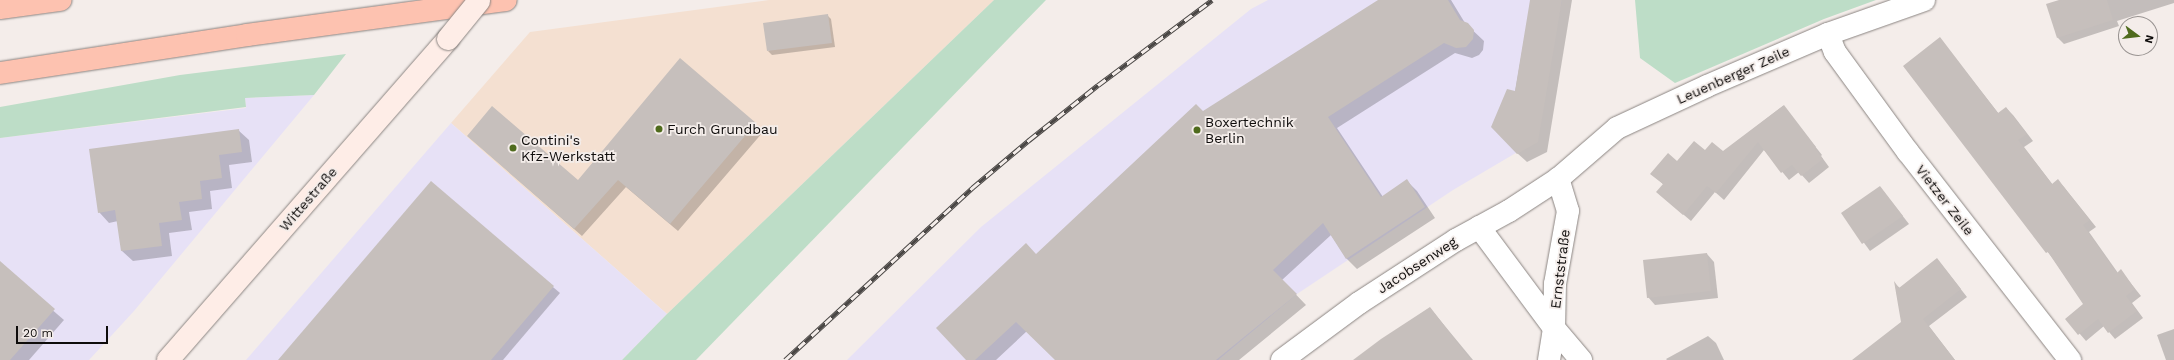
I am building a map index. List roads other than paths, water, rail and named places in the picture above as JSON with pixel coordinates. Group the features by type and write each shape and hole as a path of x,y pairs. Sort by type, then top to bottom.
{"highway":[{"path":"0,8 60,0"},
{"path":"0,73 247,35 506,0"}],"main road":[{"name":"Wittestraße","path":"168,360 448,39 480,0"}],"street":[{"name":"Leuenberger Zeile","path":"1558,179 1617,128 1707,86 1828,34 1924,0"},
{"name":"Vietzer Zeile","path":"1828,34 1834,52 1908,152 2070,360"},
{"name":"Jacobsenweg","path":"1282,360 1359,303 1479,227 1509,211 1558,179"},
{"name":"Ernststraße","path":"1549,360 1554,328 1555,284 1568,211 1558,179"},
{"path":"1479,227 1554,328 1581,360"}],"railway":[{"path":"785,360 972,188 1098,85 1212,0"}],"place":[{"name":"Furch Grundbau","path":"659,129"},
{"name":"Boxertechnik Berlin","path":"1197,130"},
{"name":"Contini's Kfz-Werkstatt","path":"513,148"}]}
